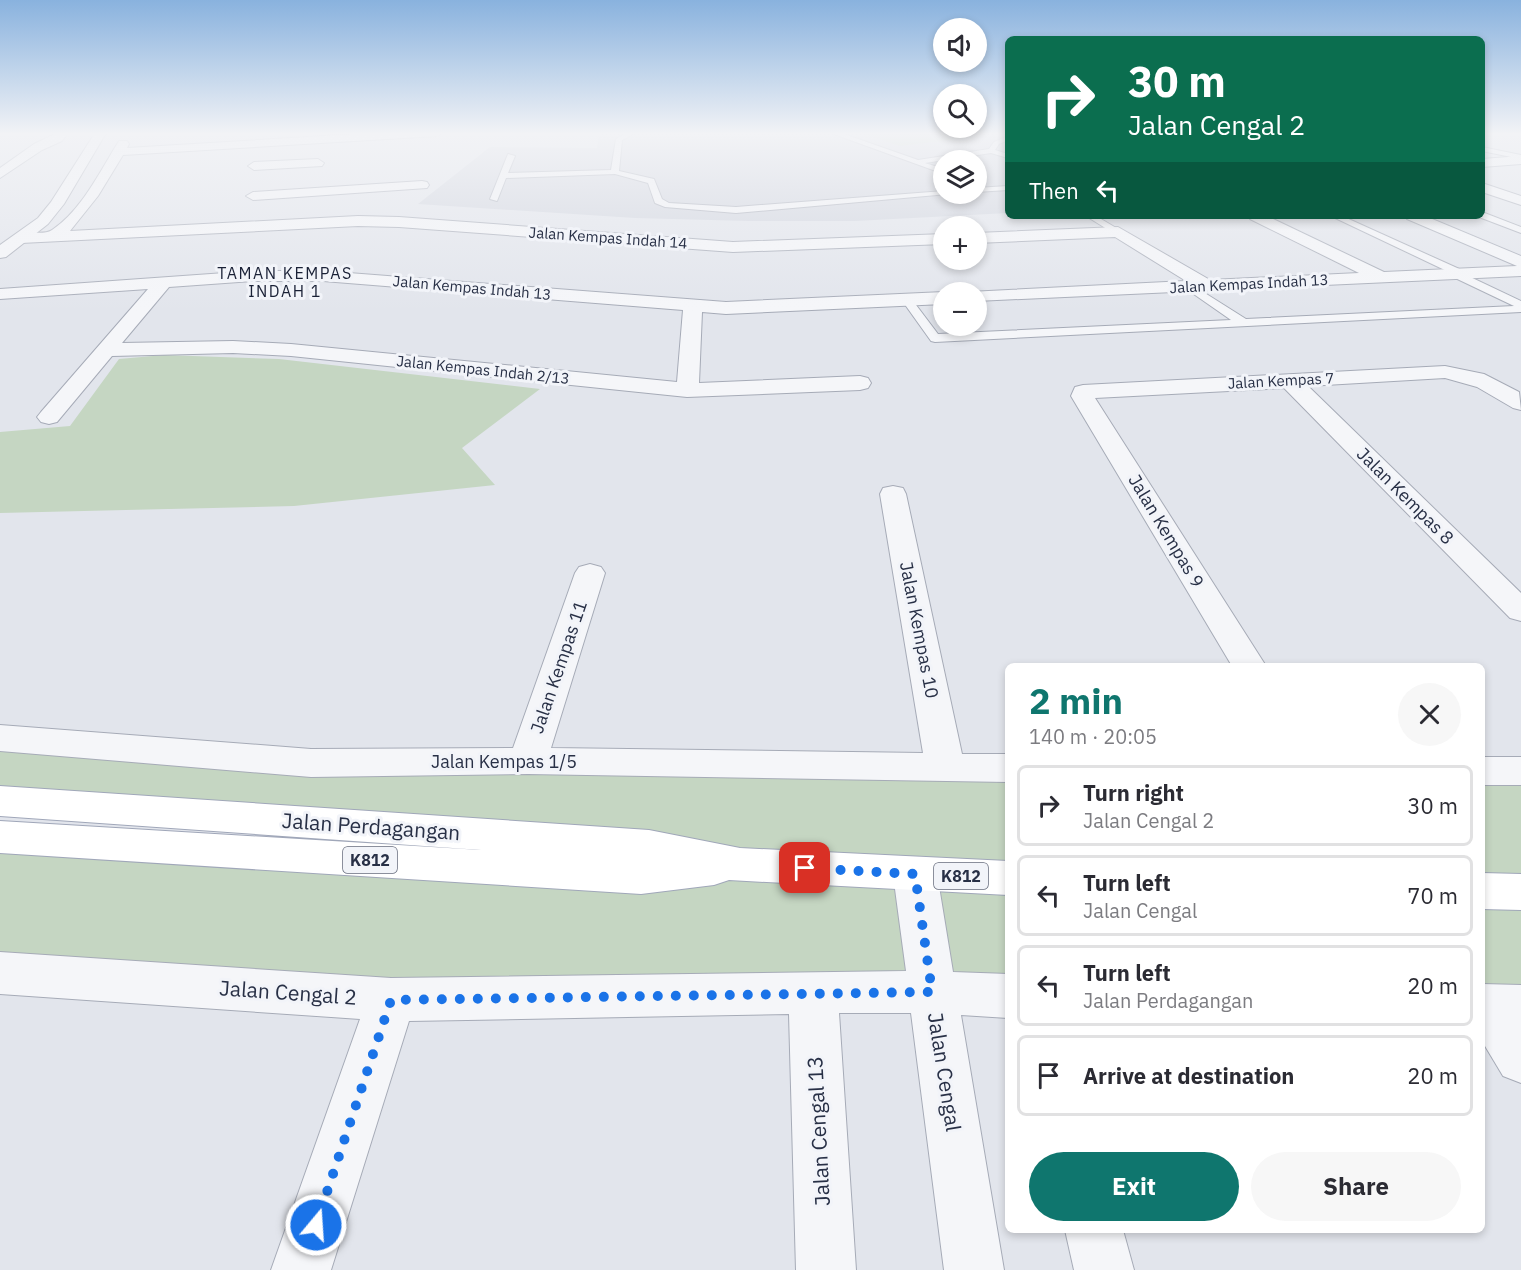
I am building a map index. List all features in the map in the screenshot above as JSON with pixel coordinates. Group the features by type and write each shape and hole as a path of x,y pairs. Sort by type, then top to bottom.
{"main road":[{"name":"Jalan Perdagangan","path":"0,801 649,846 740,865 1005,878"},
{"name":"Jalan Perdagangan","path":"0,837 641,878 740,865"},
{"path":"1485,891 1521,892"}],"street":[{"path":"0,253 43,220 64,192"},
{"path":"55,236 78,213 92,192"},
{"path":"253,192 253,197"},
{"path":"253,197 264,192"},
{"path":"253,197 320,192"},
{"path":"1498,192 1521,201"},
{"name":"Jalan Kempas Indah 14","path":"21,238 55,236 253,197 348,222 399,222 733,247 933,239"},
{"path":"1261,219 1381,278"},
{"path":"1419,219 1521,262"},
{"path":"987,238 1119,232 1198,286"},
{"name":"Jalan Kempas Indah 13","path":"987,296 1521,271"},
{"name":"Jalan Kempas Indah 13","path":"0,294 253,276 323,276 726,308 933,298"},
{"path":"50,417 164,282"},
{"path":"687,390 693,306"},
{"name":"Jalan Kempas Indah 2/13","path":"106,350 233,347 291,350 687,390 860,383"},
{"name":"Jalan Kempas 7","path":"1082,396 1083,392 1089,390 1445,372 1465,374 1482,380 1521,404"},
{"name":"Jalan Kempas 8","path":"1290,381 1521,611"},
{"name":"Jalan Kempas 9","path":"1082,396 1247,663"},
{"name":"Jalan Kempas 10","path":"893,494 945,766"},
{"name":"Jalan Kempas 11","path":"528,761 591,573"},
{"name":"Jalan Kempas 1/5","path":"0,738 311,763 528,761 1005,768"},
{"path":"1485,771 1521,771"},
{"name":"Jalan Cengal","path":"915,874 974,1270"},
{"name":"Jalan Cengal 2","path":"0,974 391,1000 813,992 932,992 1005,996"},
{"name":"Jalan Cengal 13","path":"813,992 826,1270"},
{"path":"301,1270 391,1000"},
{"path":"1497,1006 1521,1059"},
{"path":"1095,1233 1104,1270"}],"lane":[{"path":"494,199 497,192"},
{"path":"655,192 658,201 668,205 736,210 933,195"},
{"path":"1485,216 1521,230"},
{"path":"1095,219 1119,232"},
{"path":"1341,219 1458,274 1521,307"},
{"path":"1198,286 1242,322"},
{"path":"906,299 935,338 1521,307"}],"shaded area":[{"path":"433,192 933,192 933,204 987,204 987,192 1005,192 1005,213 855,221 635,218 418,204"}],"green space":[{"path":"164,355 279,359 540,389 462,448 495,485 294,506 0,513 0,432 70,426 119,359"},
{"path":"0,738 311,763 1005,768 1005,996 0,973 0,837 718,861 0,801"},
{"path":"1485,771 1521,771 1521,882 1485,881"},
{"path":"1485,891 1521,892 1521,1007 1485,1006"}],"district":[{"name":"TAMAN KEMPAS INDAH 1","path":"285,282"}],"route":[{"path":"316,1225 391,1000 932,992 915,874 805,868"}]}
